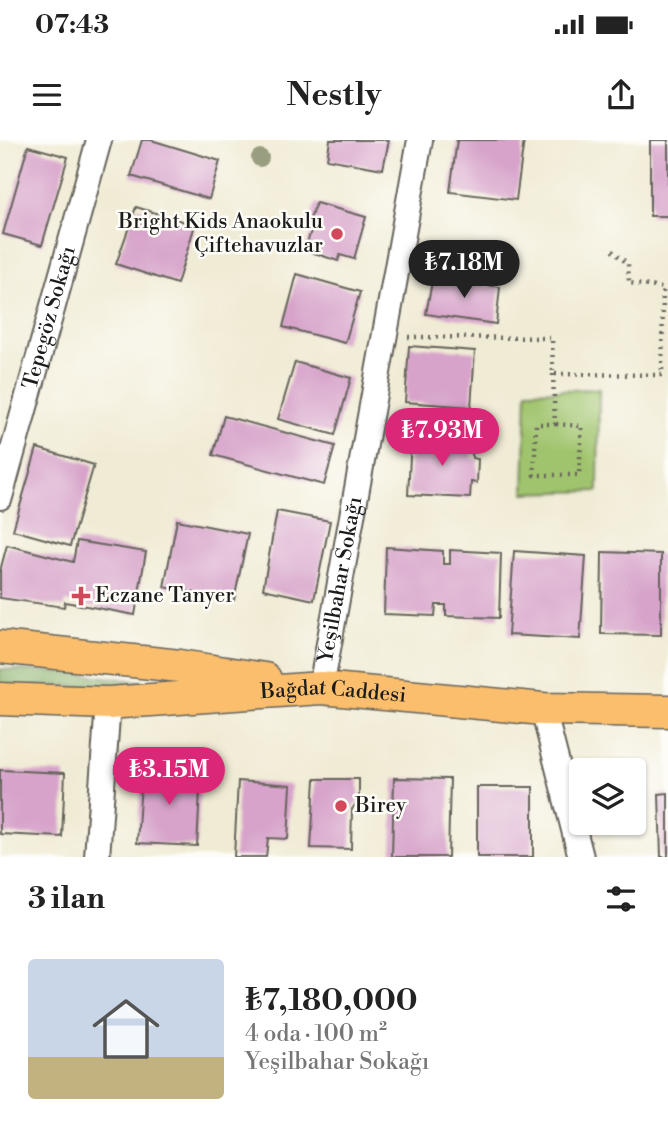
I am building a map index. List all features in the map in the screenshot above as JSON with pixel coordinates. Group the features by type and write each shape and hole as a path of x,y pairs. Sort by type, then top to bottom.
{"main road":[{"path":"0,647 180,666 321,688"},
{"name":"Bağdat Caddesi","path":"0,699 108,703 321,688 543,709 668,711"}],"street":[{"name":"Tepegöz Sokağı","path":"0,498 99,140"},
{"name":"Yeşilbahar Sokağı","path":"321,688 420,140"},
{"path":"97,857 108,703"},
{"path":"543,709 581,857"}],"path":[{"path":"553,374 662,375 663,288 629,283 628,264 610,250"},
{"path":"384,337 552,338 555,424"},
{"path":"536,424 555,424 582,426 579,475 534,475 536,424"}],"green space":[{"path":"599,389 598,491 524,493 527,391"},
{"path":"0,669 63,672 140,681 144,684 140,687 0,685"}],"building":[{"path":"142,140 151,140 220,161 209,199 131,176"},
{"path":"330,140 389,140 383,169 327,159"},
{"path":"457,140 524,140 516,200 450,192"},
{"path":"650,140 668,140 668,216 650,216"},
{"path":"28,146 68,157 42,245 3,234"},
{"path":"316,203 366,217 354,259 340,255 338,261 305,250 314,221 310,219"},
{"path":"136,207 195,225 177,284 116,264"},
{"path":"297,274 360,292 345,343 283,327"},
{"path":"433,276 500,287 496,324 426,314"},
{"path":"409,346 475,351 471,407 405,402"},
{"path":"295,362 351,378 335,435 278,419"},
{"path":"224,416 335,446 324,485 213,455"},
{"path":"411,438 473,441 472,458 478,459 477,483 471,482 470,498 408,495"},
{"path":"37,448 94,465 70,546 13,530"},
{"path":"277,511 330,521 314,600 263,589"},
{"path":"177,520 248,534 234,600 164,587"},
{"path":"77,541 146,552 135,615 65,602 64,607 0,598 0,571 7,545 73,562"},
{"path":"386,547 443,551 443,564 450,564 450,550 501,553 499,618 446,616 446,605 436,605 435,616 384,614"},
{"path":"514,551 586,556 580,639 508,635"},
{"path":"602,552 661,554 661,635 601,634"},
{"path":"142,768 201,771 197,846 137,843"},
{"path":"0,770 65,773 62,837 0,834"},
{"path":"394,778 450,779 448,857 392,857"},
{"path":"315,779 359,779 359,800 352,809 351,849 311,848"},
{"path":"238,781 291,785 288,839 268,838 266,857 234,857"},
{"path":"477,787 533,787 533,857 477,857"},
{"path":"668,793 668,857 661,857 659,794"}],"place":[{"name":"Bright Kids Anaokulu Çiftehavuzlar","path":"337,234"},
{"name":"Eczane Tanyer","path":"81,596"},
{"name":"Birey","path":"341,806"}]}
